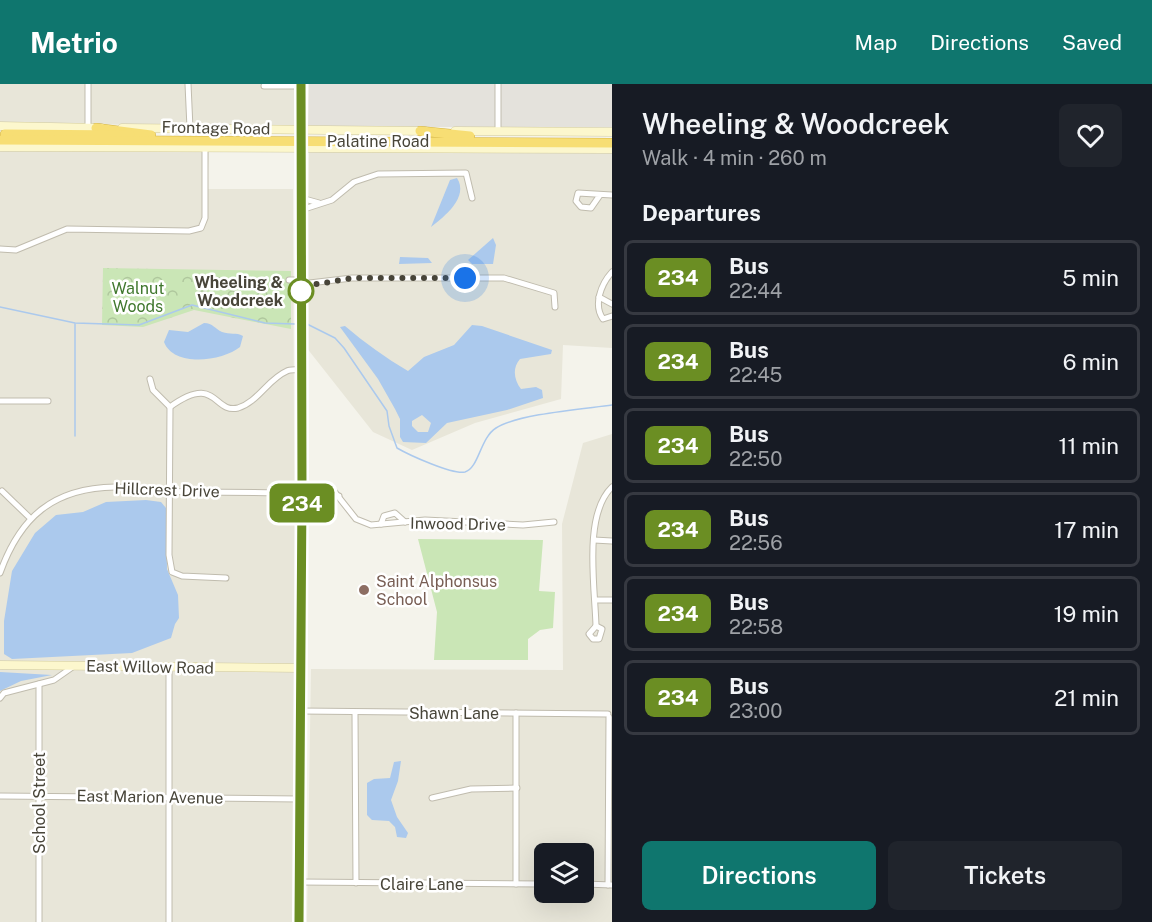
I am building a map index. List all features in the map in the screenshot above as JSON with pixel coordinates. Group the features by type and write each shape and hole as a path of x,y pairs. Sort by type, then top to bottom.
{"highway":[{"path":"92,128 151,135"},
{"path":"420,131 473,136"},
{"name":"Palatine Road","path":"0,134 612,143"},
{"name":"Palatine Road","path":"0,140 612,137"},
{"path":"52,141 140,147"}],"street":[{"path":"88,84 92,128"},
{"path":"188,84 190,128"},
{"path":"498,84 498,131"},
{"path":"264,86 301,85 302,493 299,922"},
{"name":"Frontage Road","path":"0,126 190,128 302,138 612,149"},
{"name":"Frontage Road","path":"0,147 205,147 420,131 612,132"},
{"path":"0,249 16,250 67,229 189,231 201,228 205,218 205,147"},
{"path":"301,210 332,200 354,182 394,172 466,173 472,198"},
{"path":"600,195 591,208 581,207 576,201 578,193 612,195"},
{"path":"301,198 319,203"},
{"path":"612,272 606,279 599,297 598,312 603,320 612,316"},
{"path":"289,280 319,284 352,278 512,279 554,293 555,307"},
{"path":"599,297 612,304"},
{"path":"170,407 186,395 198,392 213,396 225,406 234,409 247,405 287,371 301,370"},
{"path":"150,379 153,390 170,407 169,555 172,572 182,576 226,578"},
{"path":"0,401 48,401"},
{"name":"Hillcrest Drive","path":"0,573 10,544 29,518 54,501 78,492 114,487 170,492 302,493"},
{"path":"596,626 594,518 603,497 612,487"},
{"name":"Inwood Drive","path":"302,493 309,490 333,490 347,511 356,519 371,525 425,520 523,525 554,522"},
{"path":"2,491 29,518"},
{"path":"381,524 384,516 395,513 400,514 405,522"},
{"path":"594,540 612,541"},
{"path":"596,600 612,600"},
{"name":"East Willow Road","path":"0,665 300,668"},
{"path":"0,698 4,693 54,680 74,666"},
{"path":"169,667 169,922"},
{"name":"School Street","path":"39,684 39,922"},
{"name":"Shawn Lane","path":"300,711 610,714"},
{"path":"355,713 356,883"},
{"path":"516,713 516,884"},
{"path":"594,884 610,885 610,714"},
{"path":"432,798 471,789 517,788"},
{"name":"East Marion Avenue","path":"0,796 300,799"},
{"name":"Claire Lane","path":"299,882 534,884"}],"shaded area":[{"path":"0,84 295,84 295,127 0,123"},
{"path":"309,84 612,84 612,127 308,127"},
{"path":"0,150 209,150 207,189 293,189 296,922 0,922"},
{"path":"309,150 612,153 612,348 563,345 561,399 475,423 412,450 373,432 306,347"},
{"path":"612,434 612,922 307,922 311,669 563,670 562,524 583,443"}],"green space":[{"name":"Walnut Woods","path":"103,268 291,271 291,329 194,310 143,327 102,325"},
{"path":"418,539 543,540 539,591 555,592 553,628 540,630 528,639 528,660 434,660 437,612"}],"water":[{"path":"457,178 460,185 458,199 449,212 431,227 450,180"},
{"path":"493,238 496,245 493,264 472,264 468,260"},
{"path":"400,257 428,258 432,263 399,264"},
{"path":"204,323 222,332 243,336 240,347 222,356 199,360 178,356 169,350 164,342 169,330 188,332"},
{"path":"472,325 482,326 552,350 551,354 520,359 515,370 515,378 521,389 536,387 542,390 543,398 507,410 447,423 426,443 403,442 400,437 400,419 395,409 378,379 340,327 345,326 408,371 424,357 454,345","holes":["422,415 431,423 428,432 418,432 412,426 412,421"]},
{"path":"146,500 161,502 166,508 167,569 178,595 179,618 171,638 132,653 12,659 4,654 4,621 12,571 35,533 56,515 83,512 106,502"},
{"path":"0,672 52,675 21,681 0,691"},
{"path":"401,761 398,781 391,800 397,817 408,833 406,838 397,837 395,827 389,821 372,820 367,815 367,783 374,779 390,778 394,762"}],"waterway":[{"path":"0,307 75,323 139,325 192,305 265,323 295,324"},
{"path":"75,324 75,436"},
{"path":"307,324 335,338 344,348 387,411 389,426 397,448 441,468 459,472 470,469 486,439 496,428 506,423 551,413 612,405"}],"bus line":[{"name":"234","path":"299,922 302,493 301,84"}],"place":[{"name":"Wheeling & Woodcreek","path":"301,291"},
{"name":"Saint Alphonsus School","path":"364,590"}],"route":[{"path":"301,291 302,284 319,284 339,279 465,278"}]}
